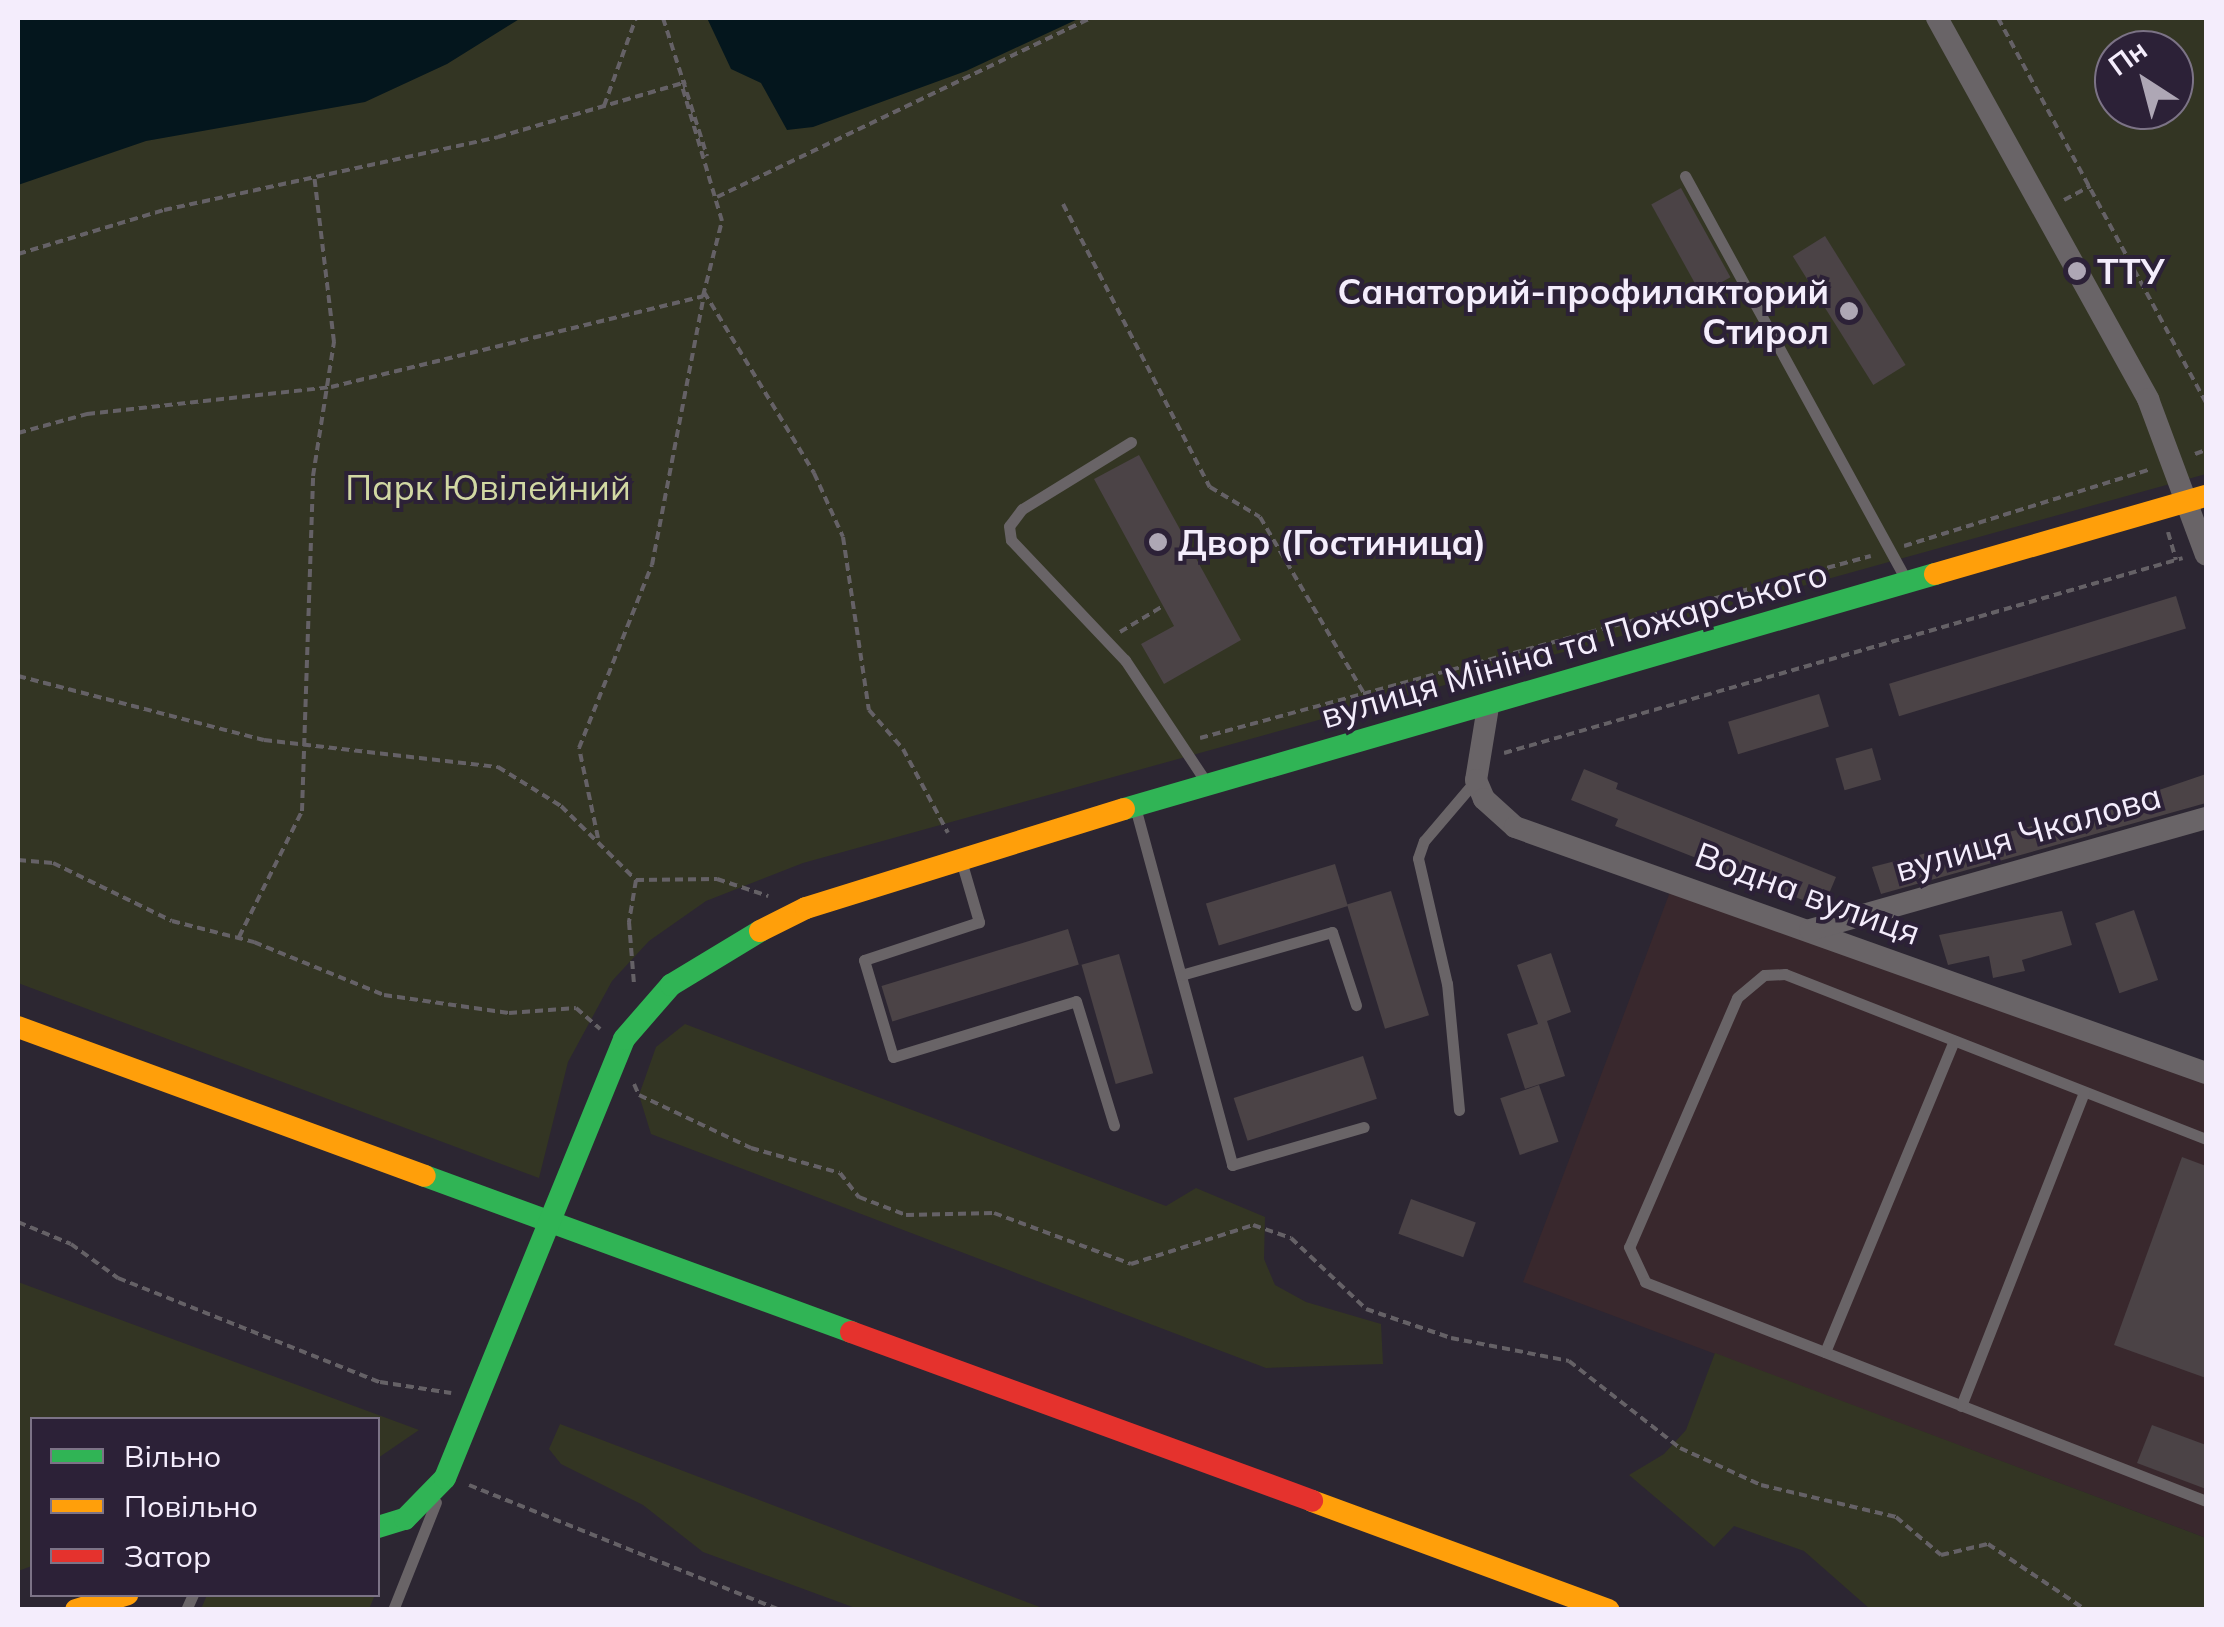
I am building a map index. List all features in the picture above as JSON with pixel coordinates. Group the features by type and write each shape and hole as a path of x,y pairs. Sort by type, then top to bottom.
{"street":[{"path":"1937,18 2175,461 2199,498 2206,554"},
{"name":"вулиця Мініна та Пожарського","path":"445,1478 617,1052 638,1018 696,966 806,908 960,857 2199,498"},
{"path":"1478,770 1488,707"},
{"name":"Водна вулиця","path":"1478,770 1484,799 1515,827 2206,1073"},
{"name":"вулиця Чкалова","path":"1810,930 2206,818"},
{"path":"18,1027 1610,1610"},
{"path":"380,1526 404,1520 445,1478"},
{"path":"90,1607 119,1597"}],"lane":[{"path":"1685,176 1908,584"},
{"path":"1131,442 1022,510 1010,526 1020,553 1107,640 1208,786"},
{"path":"1459,1110 1448,984 1418,858 1424,841 1478,770"},
{"path":"1134,807 1232,1165 1364,1127"},
{"path":"960,857 979,922 864,960 894,1057 1076,1001 1114,1125"},
{"path":"1182,975 1332,932 1356,1005"},
{"path":"2206,1140 1785,974 1747,984 1636,1225 1632,1264 1644,1282 2206,1501"},
{"path":"1825,1352 1954,1041"},
{"path":"1961,1406 2084,1092"},
{"path":"393,1610 445,1478"}],"path":[{"path":"604,106 636,18"},
{"path":"598,838 579,748 652,565 704,292 722,221 663,18"},
{"path":"716,198 1090,18"},
{"path":"1998,18 2206,402"},
{"path":"18,254 164,210 498,137 684,82"},
{"path":"238,938 302,811 322,388 334,342 314,175"},
{"path":"2044,211 2090,186"},
{"path":"1063,204 1210,488 1260,518 1365,696"},
{"path":"18,433 87,414 322,388 704,292"},
{"path":"704,292 814,473 844,536 869,710 903,749 960,857"},
{"path":"1180,743 1365,696 1890,550 2206,450"},
{"path":"1478,770 2206,554"},
{"path":"1107,640 1163,606"},
{"path":"18,676 170,719 304,744 498,766 531,784 598,838 636,880 717,879 806,908"},
{"path":"18,860 53,863 172,922 238,938 384,995 509,1013 576,1008 617,1052 639,1094 751,1148 840,1173 859,1197 906,1215 994,1213 1131,1264 1253,1225 1291,1238 1366,1310 1451,1338 1570,1360 1680,1448 1761,1485 1896,1517 1941,1555 1988,1544 2086,1610"},
{"path":"636,880 630,922 638,1018"},
{"path":"18,1222 71,1244 118,1278 380,1382 478,1395"},
{"path":"445,1478 500,1494 780,1610"}],"shaded area":[{"path":"1673,884 2206,1083 2206,1538 1523,1282"}],"green space":[{"name":"Парк Ювілейний","path":"18,18 2206,18 2206,474 803,863 706,901 649,941 612,981 568,1062 539,1178 18,983"},
{"path":"685,1024 1166,1206 1196,1188 1265,1217 1264,1259 1275,1285 1306,1302 1381,1324 1383,1364 1266,1368 651,1134 639,1095 656,1047"},
{"path":"18,1282 419,1430 380,1457 380,1417 30,1417 30,1567 18,1571"},
{"path":"1715,1353 2206,1538 2206,1609 1870,1609 1804,1551 1734,1526 1714,1547 1629,1475 1664,1454 1686,1430"},
{"path":"560,1424 1045,1609 858,1609 703,1552 643,1505 561,1464 549,1449"},
{"path":"206,1597 374,1597 369,1609 201,1609"}],"water":[{"path":"18,18 521,18 447,64 365,102 146,141 18,185"},
{"path":"707,18 1080,18 966,71 813,127 787,130 761,83 731,69"}],"building":[{"path":"1681,188 1730,277 1701,294 1651,204"},
{"name":"Санаторий-профилакторий Стирол","path":"1825,236 1906,365 1873,385 1793,256"},
{"name":"Двор (Гостиница)","path":"1139,455 1241,640 1164,684 1141,644 1174,626 1094,479"},
{"path":"2176,596 2186,629 1899,716 1889,684"},
{"path":"1819,694 1829,727 1738,754 1728,722"},
{"path":"1872,748 1881,780 1845,790 1835,758"},
{"path":"1584,769 1618,783 1616,789 1836,877 1823,908 1615,826 1618,819 1571,800"},
{"path":"2206,774 2206,803 1881,894 1872,867 2118,804"},
{"path":"1335,864 1348,906 1219,946 1206,903"},
{"path":"1391,891 1429,1015 1385,1029 1347,904"},
{"path":"2134,910 2158,980 2119,993 2095,923"},
{"path":"2062,911 2072,945 2022,960 2025,971 1993,978 1989,956 1948,965 1939,935"},
{"path":"1068,929 1079,964 892,1021 882,986"},
{"path":"1551,953 1571,1012 1547,1021 1565,1076 1525,1089 1507,1034 1538,1024 1517,965"},
{"path":"1119,954 1153,1073 1116,1084 1082,965"},
{"path":"1363,1056 1377,1099 1248,1141 1234,1098"},
{"path":"1539,1085 1559,1142 1520,1155 1500,1098"},
{"path":"2182,1157 2206,1166 2206,1378 2114,1345"},
{"path":"1411,1199 1476,1223 1463,1257 1398,1234"},
{"path":"2152,1425 2206,1445 2206,1489 2137,1463"}],"traffic: fast":[{"path":"1124,809 1935,574"},
{"path":"380,1526 405,1519 445,1478 624,1039 671,985 760,931"},
{"path":"425,1176 851,1332"}],"traffic: slow":[{"path":"1935,574 2206,496"},
{"path":"760,931 806,908 1124,809"},
{"path":"18,1027 425,1176"},
{"path":"1312,1501 1609,1610"},
{"path":"76,1610 118,1597"}],"traffic: jam":[{"path":"851,1332 1312,1501"}],"place":[{"name":"ТТУ","path":"2077,271"},
{"name":"Санаторий-профилакторий Стирол","path":"1849,311"},
{"name":"Двор (Гостиница)","path":"1158,542"}]}
